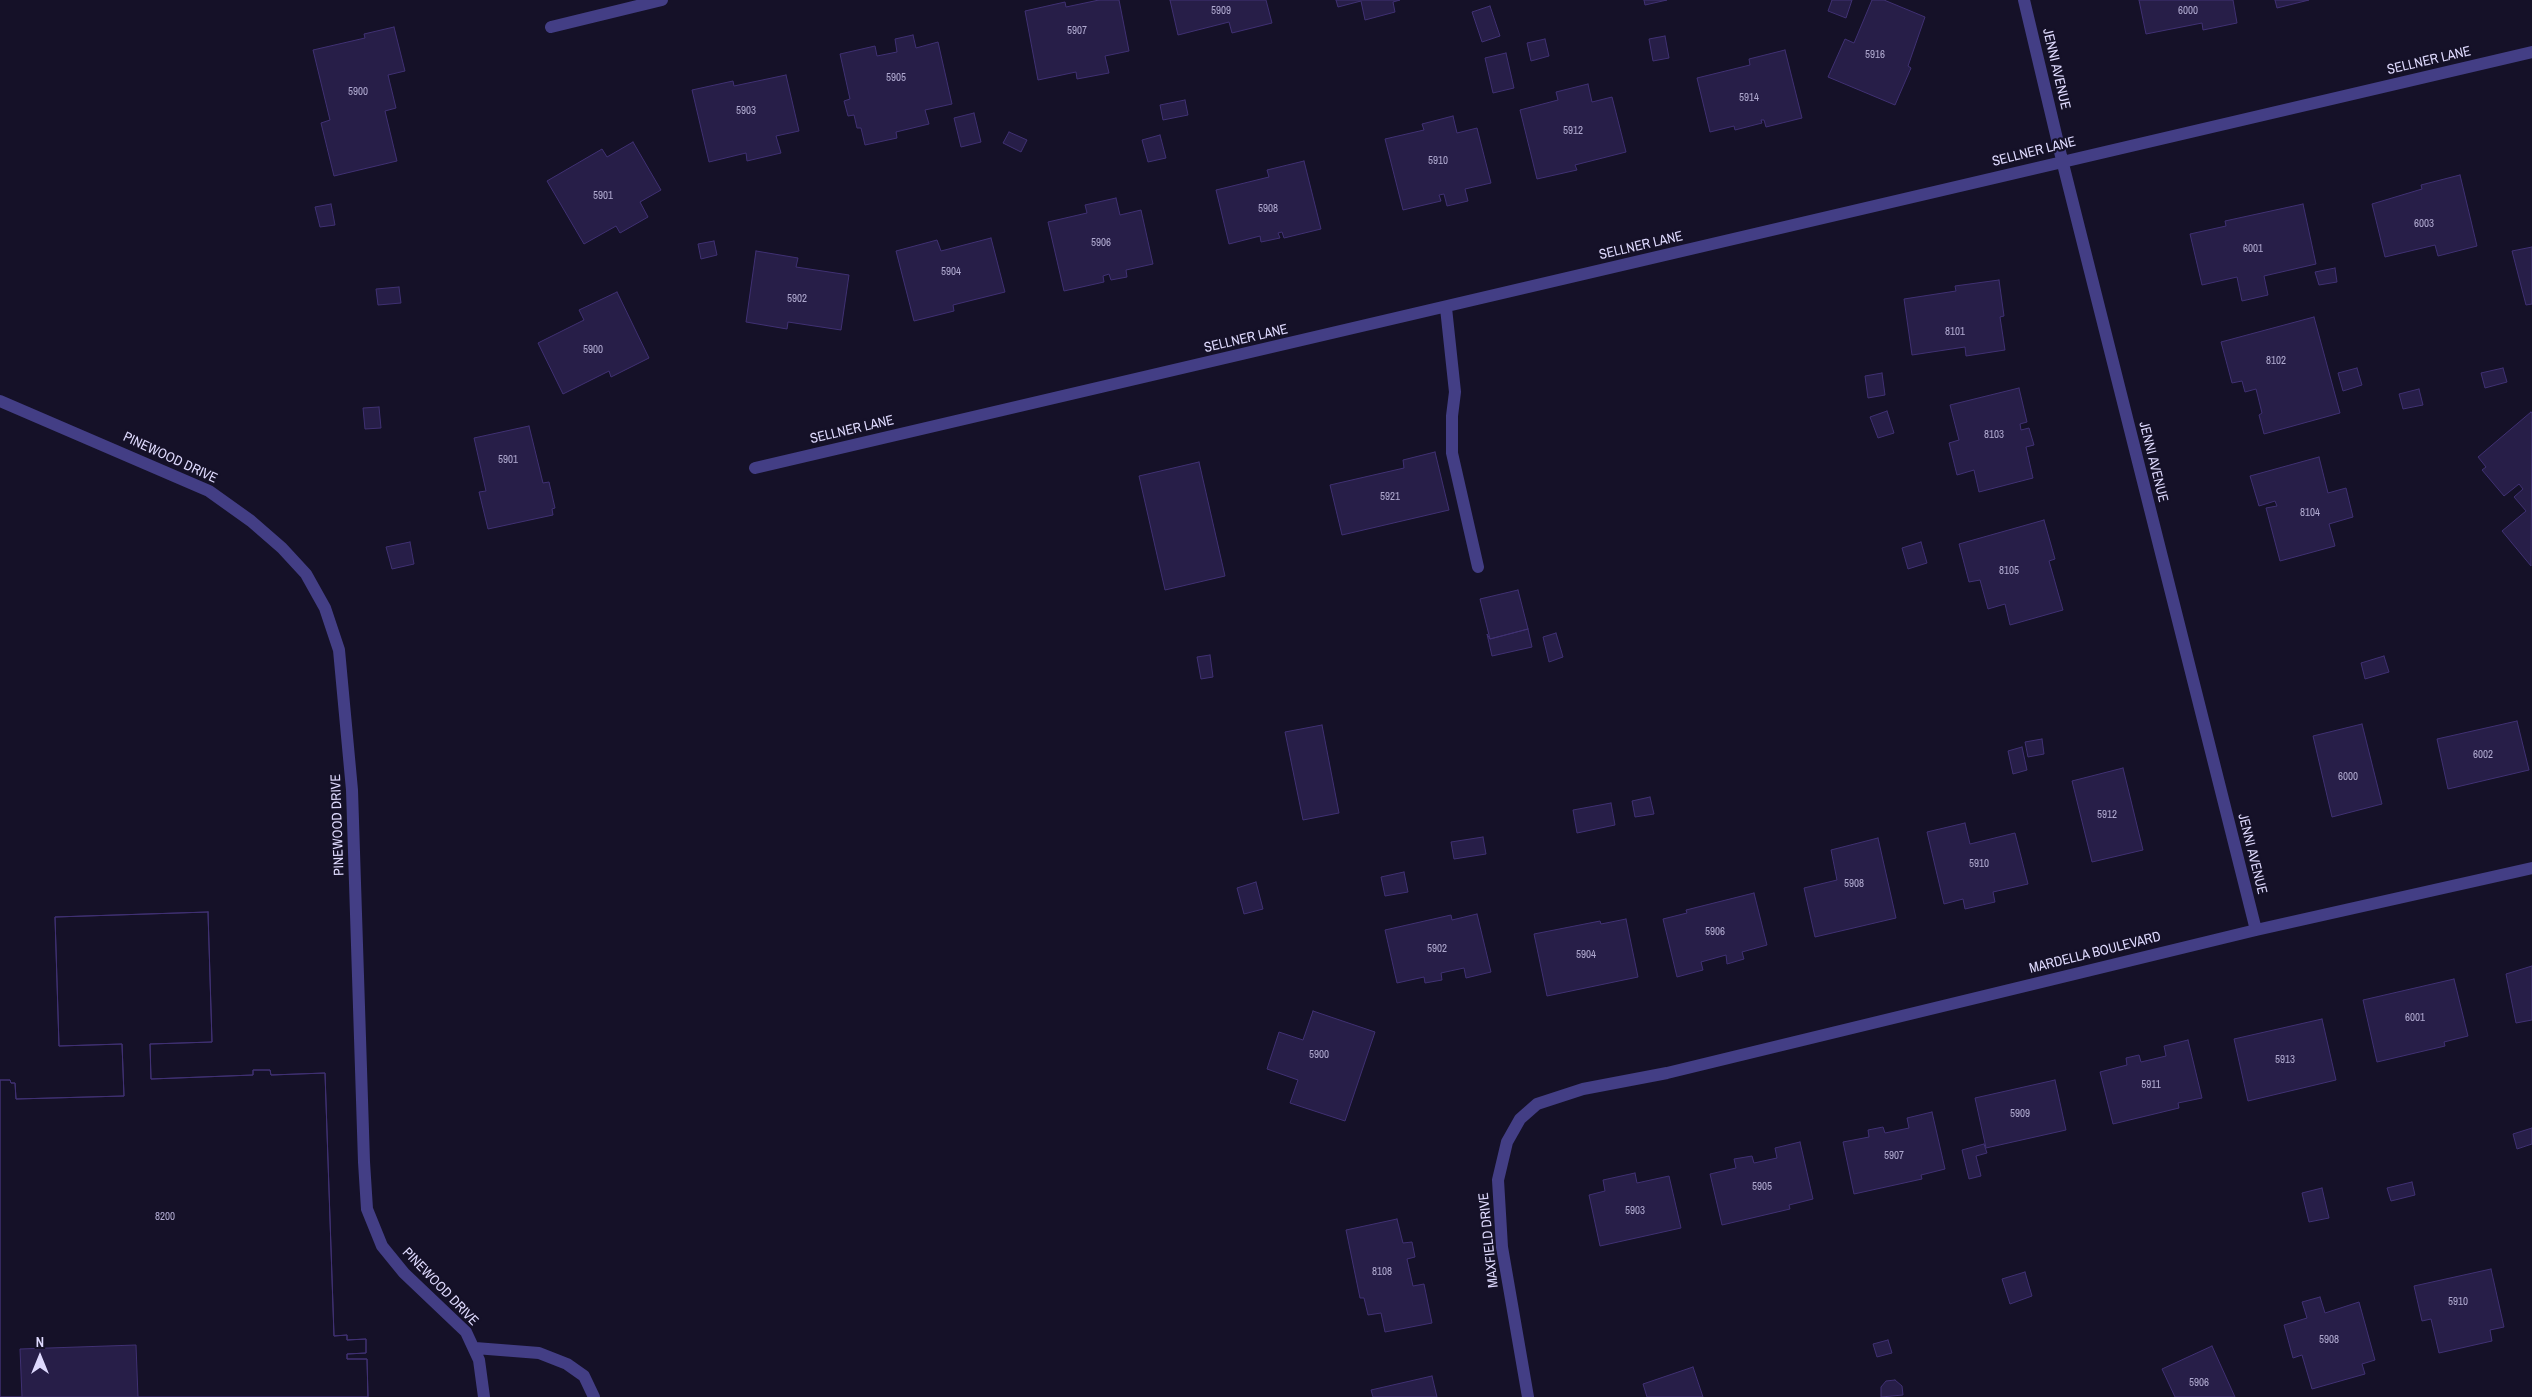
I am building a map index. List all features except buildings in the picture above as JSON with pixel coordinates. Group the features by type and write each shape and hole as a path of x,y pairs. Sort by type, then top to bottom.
{"street":[{"path":"551,27 662,0"},
{"name":"JENNI AVENUE","path":"2024,0 2062,160 2256,930"},
{"name":"SELLNER LANE","path":"755,468 1446,308 2062,160 2532,52"},
{"path":"1446,308 1455,392 1452,416 1452,453 1478,567"},
{"name":"PINEWOOD DRIVE","path":"0,401 209,491 251,521 282,548 306,574 325,608 340,650 352,790 363,1152 367,1209 382,1246 404,1274 466,1332 479,1360 484,1397"},
{"name":"MARDELLA BOULEVARD","path":"1667,1073 2256,930 2532,868"},
{"name":"MAXFIELD DRIVE","path":"1528,1397 1502,1247 1498,1180 1507,1142 1520,1119 1537,1104 1583,1089 1667,1073"},
{"path":"475,1348 540,1353 567,1364 584,1376 594,1397"}]}
